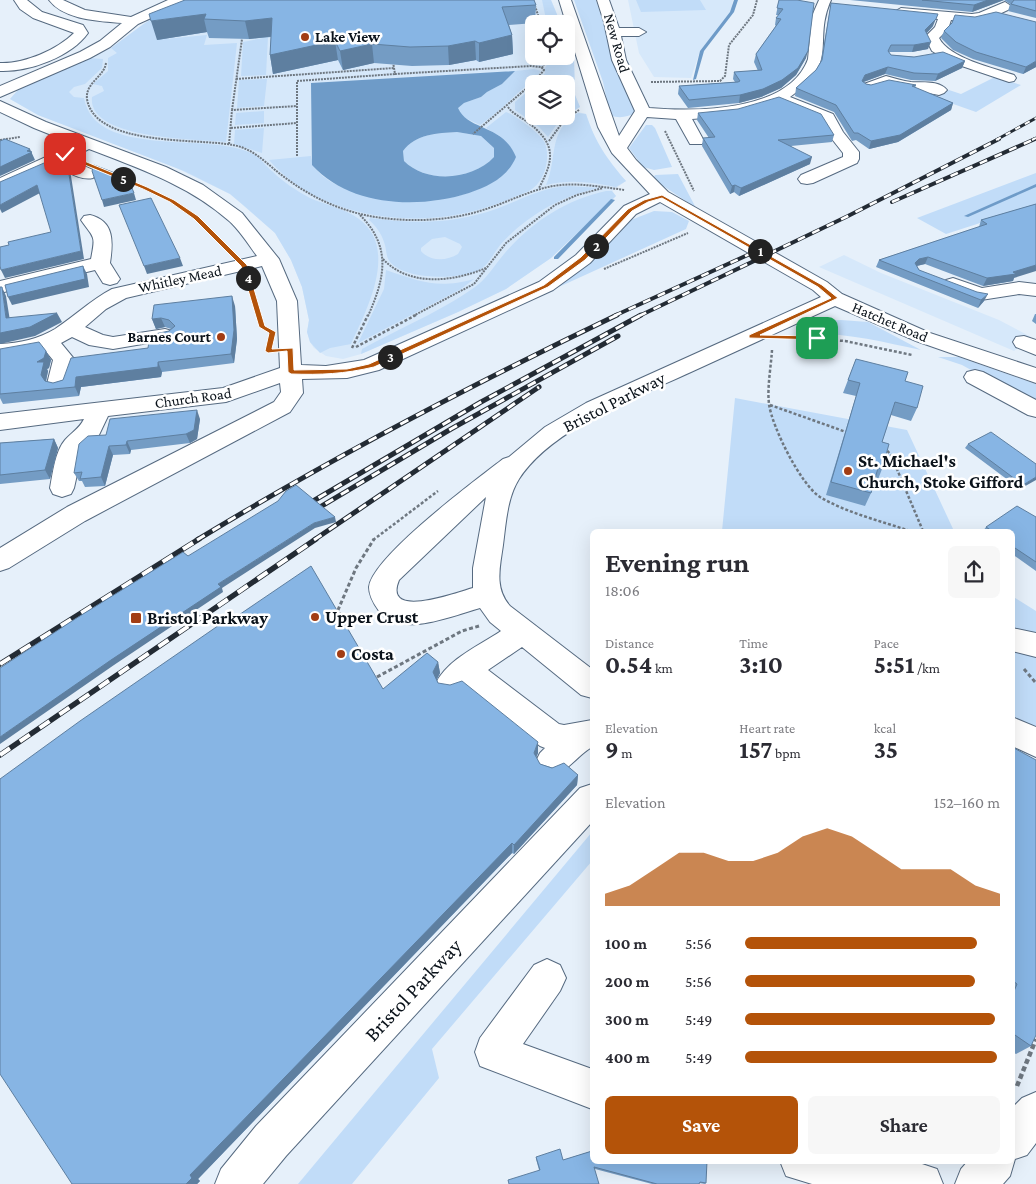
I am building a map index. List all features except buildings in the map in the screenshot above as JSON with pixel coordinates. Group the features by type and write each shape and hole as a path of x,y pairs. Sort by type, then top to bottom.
{"street":[{"path":"0,67 13,68 22,65 68,45 78,38 81,33 78,28 31,11 20,0"},
{"path":"0,92 94,50 105,44 133,21 179,0"},
{"name":"Hatchet Road","path":"565,0 603,119 618,149 636,171 662,196 820,286 835,298 923,337 1036,376"},
{"name":"New Road","path":"603,0 619,60 642,114"},
{"path":"31,11 57,2 81,12 133,21"},
{"path":"618,149 642,114 682,115 735,109 779,97 802,81 812,67 817,48 817,18 820,3 841,6"},
{"path":"889,10 941,11 977,18 1003,12"},
{"path":"941,11 941,29 932,37 938,48 955,59 1009,78"},
{"path":"613,32 639,32"},
{"path":"927,55 944,52"},
{"path":"869,87 886,80 933,90 982,69"},
{"path":"779,97 827,118 845,116"},
{"path":"0,106 87,144 160,171 197,189 236,217 269,259 286,301 292,393 282,407 76,514 0,561"},
{"path":"682,115 696,141"},
{"path":"807,179 851,159 851,152 836,134 827,118"},
{"path":"0,185 87,144"},
{"path":"818,158 835,166"},
{"path":"55,159 87,174"},
{"name":"Church Road","path":"0,422 226,395 291,372 347,372 371,365 546,286 583,259 630,210 646,201 662,196"},
{"path":"0,287 26,277 100,263 104,236 101,230 90,220"},
{"name":"Whitley Mead","path":"12,353 49,341 70,328 97,304 119,293 269,259"},
{"name":"Whitley Mead","path":"100,263 119,293"},
{"path":"932,276 981,294 1019,288 1036,290"},
{"name":"Bristol Parkway","path":"493,605 488,559 498,503 505,483 523,458 558,430 594,408 760,342 835,298"},
{"path":"70,328 97,340 112,343 165,335"},
{"path":"49,341 64,360 58,384"},
{"path":"975,378 1036,410"},
{"path":"62,488 70,452 74,445 90,431 100,410"},
{"path":"523,458 476,492 400,562 384,580 383,591 386,600 391,606 406,614 493,605 522,632 590,684"},
{"path":"522,632 467,671 551,736 564,739 590,734"},
{"path":"1015,640 1036,645"},
{"path":"1015,732 1036,743"},
{"path":"551,763 570,744 590,734"},
{"name":"Bristol Parkway","path":"236,1184 271,1141 590,801"},
{"path":"547,978 494,1052 590,1088"},
{"path":"1015,1131 1025,1102"},
{"path":"817,1164 922,1184"},
{"path":"976,1184 993,1164"}],"path":[{"path":"533,0 538,15"},
{"path":"650,82 720,81 725,76 730,45 753,15 757,0"},
{"path":"229,144 242,39"},
{"path":"94,50 103,52 106,67 103,73 94,80 87,96 89,108 95,116 113,128 130,134 229,144 251,151 262,157 276,171 302,190 359,214 432,221 463,216 488,209 539,189 561,184 588,184 630,190"},
{"path":"392,57 395,74"},
{"path":"473,134 508,107 515,98 538,79 544,70 542,68 544,65"},
{"path":"297,156 297,81 531,66 542,68"},
{"path":"236,79 394,68"},
{"path":"232,110 297,106"},
{"path":"508,107 549,141 552,150 546,177 539,189"},
{"path":"549,141 567,116 586,108"},
{"path":"231,128 297,123"},
{"path":"665,131 696,195"},
{"path":"127,181 172,201 196,218 244,265 262,327 267,330"},
{"path":"359,214 371,226 380,241 383,259 381,277 372,306 351,349 474,284 506,243 555,205 577,195 606,188"},
{"path":"383,259 388,266 423,279 455,279 476,274 488,267"},
{"path":"760,342 817,338 845,341 914,356"},
{"path":"760,342 773,350 769,404 778,434 807,486 819,496 905,529"},
{"path":"769,404 854,435"},
{"path":"882,445 896,467 922,529"},
{"path":"888,465 896,467"},
{"path":"377,677 462,631 488,624 493,605"},
{"path":"1025,1102 1036,1039"}],"shaded area":[{"name":"Lake View","path":"194,0 551,0 557,15 525,15 525,65 574,65 574,75 525,75 525,125 575,125 575,111 586,114 597,144 610,164 626,181 612,191 616,196 551,258 506,289 361,354 343,359 326,356 314,348 310,342 307,332 309,320 302,287 291,260 275,233 230,194 172,166 38,115 10,99 18,90 111,48 143,24"},
{"path":"542,0 551,0 557,15 545,15"},
{"path":"574,0 596,0 635,113 623,117 610,115 603,82"},
{"path":"628,0 733,0 731,12 700,51 691,78 654,77 639,53"},
{"path":"636,0 700,0 706,10 641,12"},
{"path":"152,18 165,39 207,35 204,45 237,43 226,142 170,138 125,129 107,122 95,111 92,97 104,91 102,86 93,84 108,71 108,58 117,53 111,48"},
{"path":"268,37 266,75 241,76 243,42"},
{"path":"89,58 103,59 102,68 85,84 74,87 69,92 74,97 84,98 93,117 109,130 131,137 156,141 210,144 234,148 253,154 295,189 310,198 354,216 371,232 377,246 376,280 365,314 351,344 330,348 320,353 310,342 307,332 309,320 302,287 291,260 275,233 230,194 184,171 38,115 10,99 18,90"},
{"path":"547,65 574,65 574,75 543,75"},
{"path":"534,69 541,71 538,75 525,75 525,87 480,125 461,116 457,108 464,103 481,97 502,84 515,71"},
{"path":"515,71 502,84 481,97 464,103 458,108 469,121 495,133 503,139 510,146 516,157 508,170 497,180 469,193 429,201 407,202 365,197 328,179 312,165 311,83","holes":["457,132 481,136 494,148 494,157 474,171 450,176 437,176 425,173 404,161 403,151 408,145 427,136"]},
{"path":"995,77 1021,85 976,112 939,99 940,94 949,90 961,94"},
{"path":"267,79 264,106 237,108 239,80"},
{"path":"525,94 525,117 515,110 515,102"},
{"name":"Lake View","path":"575,95 580,107 575,110"},
{"path":"575,95 580,107 575,110"},
{"path":"264,111 264,123 235,125 236,113"},
{"path":"506,112 528,126 543,139 547,150 547,164 539,183 529,191 478,210 435,218 383,216 357,211 332,203 308,192 287,178 269,160 311,156 312,162 318,171 341,187 381,199 422,202 462,195 482,188 500,178 501,137 486,128"},
{"path":"578,113 586,114 602,150 626,181 616,187 581,182 563,182 546,185 550,175 557,137 564,125 575,125 575,115"},
{"path":"536,125 556,125 548,137"},
{"path":"646,125 652,125 655,128 672,167 654,170 643,167 629,148"},
{"path":"264,128 262,153 234,144 235,130"},
{"path":"457,132 481,136 494,148 494,157 474,171 450,176 437,176 425,173 404,161 403,151 414,141 435,134"},
{"path":"1036,173 1036,205 946,234 917,218"},
{"path":"678,174 696,208 653,179 655,175"},
{"path":"559,187 599,188 585,191 546,208 511,234 483,268 459,276 434,277 409,273 399,269 389,261 381,236 369,220 370,218 418,222 465,218 496,209 541,191","holes":["445,237 460,244 462,247 458,254 444,259 434,259 421,251 421,248 432,239"]},
{"path":"612,191 616,196 551,258 506,289 361,354 362,349 434,312 475,287 522,235 547,216 590,195"},
{"path":"654,211 672,212 689,221 686,229 550,291 578,271 616,237 631,220"},
{"path":"844,255 881,273 999,320 1031,337 1014,351 819,267"},
{"path":"386,270 430,283 450,284 474,279 461,289 358,343 384,289"},
{"path":"825,321 868,322 921,350 844,335 796,334"},
{"path":"938,357 959,357 1036,384 1036,406 962,365"},
{"path":"735,398 907,430 953,529 722,529"},
{"path":"1015,598 1036,611 1036,641 1015,636"},
{"path":"1015,650 1036,654 1036,736 1015,723"},
{"path":"590,834 590,863 432,1049 439,1078 352,1184 298,1184"}],"waterway":[{"path":"694,79 702,51 732,12 736,0"},
{"path":"966,216 1036,185"},
{"path":"556,258 613,200"}],"railway":[{"path":"996,140 1036,118"},
{"path":"1032,140 1036,138"},
{"path":"640,315 848,216 999,139"},
{"path":"892,202 1035,139"},
{"path":"614,316 763,248"},
{"path":"197,540 248,509 404,422 617,315"},
{"path":"303,507 481,402 640,315"},
{"path":"310,513 451,429 618,336"},
{"path":"314,540 539,387"},
{"path":"0,664 199,539"},
{"path":"0,755 316,539"}],"place":[{"name":"Lake View","path":"305,37"},
{"name":"Barnes Court","path":"221,337"},
{"name":"St. Michael's Church, Stoke Gifford","path":"848,471"},
{"name":"Upper Crust","path":"315,617"},
{"name":"Bristol Parkway","path":"136,618"},
{"name":"Costa","path":"341,654"}],"route":[{"path":"65,154 172,201 196,218 244,265 262,327 273,332 268,351 290,349 292,360 291,372 347,372 371,365 546,286 583,259 630,210 639,204 662,196 737,237 820,286 835,298 752,337 817,338"}]}
